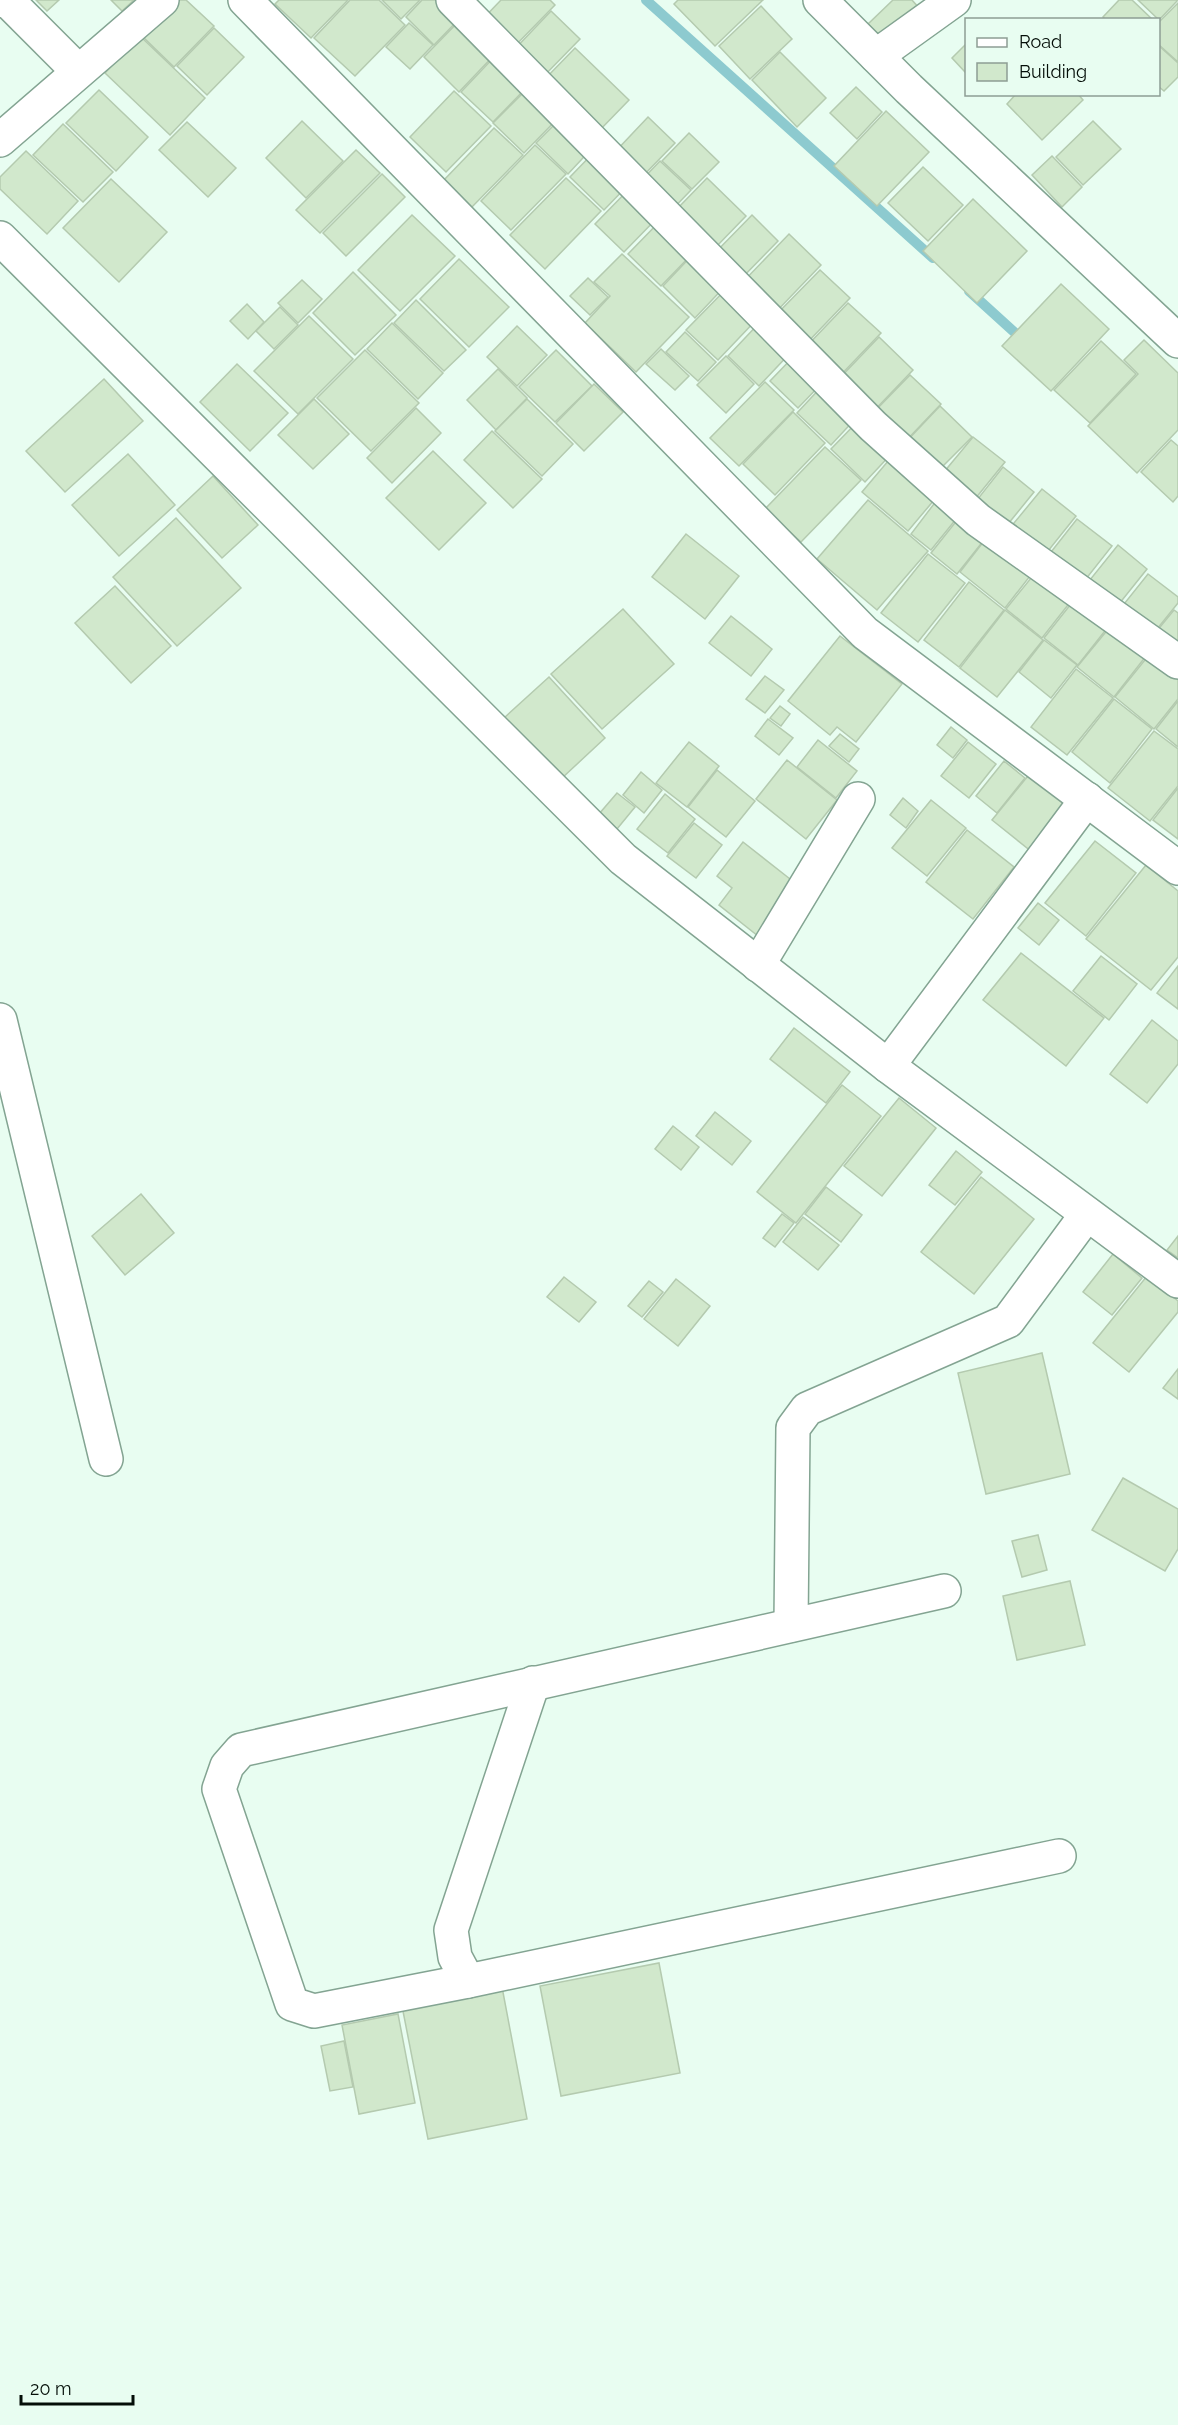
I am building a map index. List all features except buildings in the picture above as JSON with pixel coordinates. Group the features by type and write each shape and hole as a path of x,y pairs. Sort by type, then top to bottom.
{"street":[{"path":"7,0 78,71"},
{"path":"0,140 162,0"},
{"path":"245,0 865,633 1178,868"},
{"path":"453,0 882,434 978,520 1178,662"},
{"path":"820,0 876,56 1178,341"},
{"path":"876,56 954,0"},
{"path":"0,238 623,859 888,1066 1178,1281"},
{"path":"758,965 858,799"},
{"path":"888,1066 1087,799"},
{"path":"0,1020 106,1459"},
{"path":"791,1625 793,1428 807,1409 1008,1321 1087,1214"},
{"path":"944,1591 241,1750 227,1766 219,1790 292,2004 314,2011 468,1981 1059,1856"},
{"path":"468,1981 455,1957 451,1930 533,1683"}],"waterway":[{"path":"646,0 933,258"},
{"path":"969,291 1024,341"}]}
